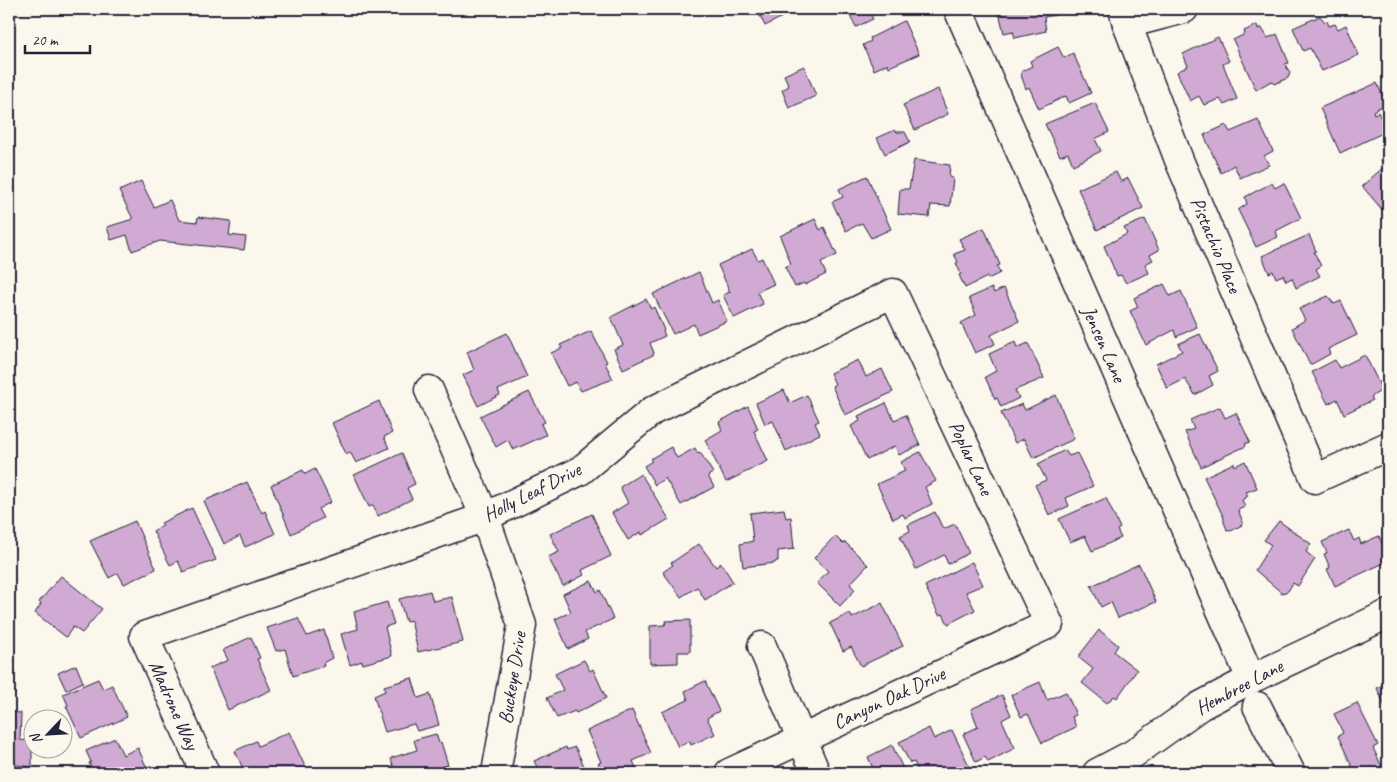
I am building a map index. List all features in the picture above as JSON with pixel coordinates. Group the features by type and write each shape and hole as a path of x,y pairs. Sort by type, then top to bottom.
{"street":[{"name":"Jensen Lane","path":"958,9 1251,679"},
{"path":"1125,17 1184,9"},
{"name":"Pistachio Place","path":"1125,17 1179,160 1316,479 1388,446"},
{"name":"Holly Leaf Drive","path":"144,636 485,517 580,471 652,411 893,293"},
{"name":"Poplar Lane","path":"893,293 1049,624"},
{"name":"Buckeye Drive","path":"429,390 485,517 522,625 496,773"},
{"name":"Hembree Lane","path":"1097,773 1133,754 1200,706 1251,679 1388,614"},
{"name":"Canyon Oak Drive","path":"728,773 1049,624"},
{"name":"Madrone Way","path":"144,636 205,773"},
{"path":"762,646 816,773"},
{"path":"1257,706 1291,773"}],"building":[{"path":"757,9 778,9 782,17 765,26"},
{"path":"847,9 868,9 873,19 856,27"},
{"path":"998,9 1055,9 1056,15 1044,17 1046,31 1015,38 1013,31 1004,33"},
{"path":"1320,16 1325,22 1327,21 1329,26 1335,24 1338,29 1346,25 1359,55 1322,71 1310,48 1303,51 1293,28"},
{"path":"904,21 919,54 889,67 887,64 874,70 863,45 871,41 870,38"},
{"path":"1257,25 1258,29 1261,27 1268,38 1277,34 1289,63 1285,64 1290,73 1288,78 1274,84 1271,81 1256,90 1233,40 1245,34 1244,31"},
{"path":"1218,37 1229,61 1223,64 1237,99 1224,105 1220,99 1204,105 1199,96 1190,101 1177,72 1188,66 1183,54"},
{"path":"1058,47 1064,58 1073,53 1091,93 1069,103 1066,96 1039,109 1029,87 1026,89 1021,75 1022,71 1032,66 1030,61"},
{"path":"804,66 816,96 789,108 782,90 789,86 784,75"},
{"path":"1377,83 1386,104 1373,111 1374,114 1378,112 1387,131 1340,153 1320,108"},
{"path":"938,89 948,114 915,130 903,105"},
{"path":"1095,103 1109,132 1095,139 1101,151 1073,165 1068,153 1060,156 1045,124"},
{"path":"1258,120 1273,151 1264,156 1269,165 1240,178 1234,165 1221,173 1204,135 1226,125 1230,132"},
{"path":"895,130 897,132 905,132 910,142 885,154 877,138"},
{"path":"1388,154 1388,210 1385,213 1362,186 1385,166 1381,160"},
{"path":"914,160 950,165 949,177 953,178 950,206 931,205 929,217 898,214 900,189 909,189"},
{"path":"1116,172 1121,182 1128,178 1143,208 1097,230 1078,189"},
{"path":"867,176 891,229 871,238 862,223 846,231 832,202 843,197 839,189"},
{"path":"141,181 154,207 170,200 179,220 197,222 198,217 231,221 229,235 246,237 244,250 160,241 132,251 127,235 111,240 107,227 133,219 119,191"},
{"path":"1272,183 1275,188 1284,183 1301,218 1276,231 1278,237 1256,247 1238,210 1247,204 1245,197"},
{"path":"815,219 820,230 824,227 837,255 821,263 826,274 805,285 804,283 795,287 785,267 791,264 780,236"},
{"path":"1145,219 1159,250 1150,255 1153,260 1145,264 1149,273 1126,283 1121,275 1117,276 1104,246 1127,234 1124,228"},
{"path":"984,228 1000,265 997,266 1000,273 965,288 959,275 961,274 954,254 965,250 959,239"},
{"path":"1309,235 1321,266 1316,269 1320,276 1296,288 1292,278 1286,281 1283,275 1276,278 1273,271 1269,273 1262,256"},
{"path":"752,249 758,260 762,258 774,284 757,292 763,304 734,318 723,295 730,292 718,265"},
{"path":"699,272 712,303 718,300 727,321 698,334 694,324 673,334 653,294"},
{"path":"1164,284 1170,296 1181,291 1197,327 1176,337 1174,330 1146,345 1130,311 1138,307 1134,298"},
{"path":"992,288 994,293 1004,288 1019,321 991,335 995,344 975,353 961,323 976,315 969,298"},
{"path":"1328,296 1334,304 1341,301 1357,335 1328,349 1330,354 1310,365 1292,328 1305,320 1299,309"},
{"path":"646,299 651,309 654,307 665,336 650,343 653,355 623,369 614,349 623,345 611,317"},
{"path":"1388,330 1388,349 1381,333"},
{"path":"591,331 607,362 605,363 613,379 581,391 576,382 567,386 551,353 562,348 560,345"},
{"path":"507,333 527,377 498,390 500,395 478,406 463,375 474,370 467,352"},
{"path":"1200,334 1218,371 1209,376 1213,385 1195,395 1185,379 1167,388 1156,364 1182,351 1178,344"},
{"path":"1015,342 1017,348 1028,343 1044,378 1015,390 1019,398 1001,407 997,398 995,399 985,377 996,371 989,354"},
{"path":"1365,355 1382,390 1371,397 1373,400 1344,414 1337,399 1328,404 1312,372 1335,360 1339,368"},
{"path":"858,360 866,377 882,369 893,392 845,415 832,386 835,384 830,373"},
{"path":"784,390 790,403 807,395 819,421 815,423 820,434 786,451 773,421 765,424 756,403"},
{"path":"529,392 545,422 541,424 546,435 513,450 508,440 496,447 480,416"},
{"path":"1056,395 1074,439 1033,458 1024,439 1015,443 1001,413 1022,404 1025,410"},
{"path":"379,401 392,433 384,437 389,448 356,463 350,452 346,454 332,423"},
{"path":"886,403 894,420 906,415 920,445 899,455 895,446 867,460 851,426 860,421 858,416"},
{"path":"748,406 758,429 754,431 768,461 726,482 705,440 722,430 719,422"},
{"path":"1220,407 1225,418 1236,413 1250,442 1245,444 1246,446 1201,467 1185,432 1194,429 1190,420"},
{"path":"671,447 677,458 695,448 698,454 700,452 713,473 708,476 714,487 681,505 665,478 655,485 644,466 652,461 650,459"},
{"path":"1065,450 1069,456 1077,453 1093,486 1066,498 1069,506 1049,515 1035,485 1046,480 1038,464"},
{"path":"920,452 936,481 925,487 932,504 905,518 903,514 893,519 877,484 905,471 901,462"},
{"path":"402,453 415,484 407,488 412,499 378,516 373,505 369,507 354,475"},
{"path":"1245,461 1257,488 1246,492 1248,496 1242,500 1245,507 1238,510 1243,522 1242,525 1231,531 1227,530 1224,518 1204,477 1234,463 1235,466"},
{"path":"315,469 331,502 318,509 323,518 291,534 271,485 303,470 305,474"},
{"path":"641,474 669,519 642,535 641,532 628,540 612,513 628,503 620,487"},
{"path":"247,482 262,513 265,511 275,534 245,547 240,536 224,544 204,501"},
{"path":"1106,498 1120,528 1117,530 1121,538 1092,551 1085,536 1070,542 1059,519"},
{"path":"192,508 216,560 183,572 178,561 170,565 153,531 163,525 161,523"},
{"path":"784,509 786,518 791,517 794,549 778,551 778,561 775,563 743,567 740,544 753,541 750,513"},
{"path":"1388,509 1388,526 1382,513"},
{"path":"935,512 943,529 955,524 969,553 948,564 944,555 916,569 900,536 910,531 908,525"},
{"path":"592,514 611,556 582,570 584,575 563,586 548,557 559,552 550,534"},
{"path":"135,521 156,569 124,584 118,573 109,578 90,541"},
{"path":"1279,521 1311,544 1306,552 1315,559 1298,586 1293,583 1288,591 1282,593 1255,570 1271,545 1264,540"},
{"path":"1349,530 1354,541 1359,538 1361,544 1379,536 1388,561 1335,586 1327,569 1330,568 1324,554 1327,553 1322,542"},
{"path":"835,536 843,544 845,542 868,565 850,584 855,590 840,606 817,583 828,571 814,558"},
{"path":"699,544 716,567 721,563 733,582 705,600 697,587 681,597 663,572 673,565 671,563"},
{"path":"972,562 983,585 966,592 975,610 948,624 943,614 939,615 925,586"},
{"path":"1139,564 1156,602 1118,618 1111,602 1101,607 1091,586"},
{"path":"61,576 102,609 82,633 73,627 66,637 35,613 41,604 39,602"},
{"path":"591,581 597,592 600,590 613,619 585,632 588,639 568,649 555,619 571,612 563,594"},
{"path":"430,591 433,601 452,597 463,642 418,652 411,620 406,622 399,599"},
{"path":"387,602 394,624 385,627 392,656 363,664 362,661 350,665 341,634 358,629 354,612"},
{"path":"882,603 903,646 861,666 851,647 843,651 830,623 850,613 852,618"},
{"path":"298,618 307,636 324,630 332,658 323,663 324,666 293,676 285,649 276,651 267,628"},
{"path":"690,620 690,652 678,652 678,663 650,664 650,626 665,625 666,621"},
{"path":"1099,630 1118,645 1114,652 1137,670 1117,698 1114,696 1107,703 1082,683 1093,669 1078,657"},
{"path":"251,637 260,658 257,659 271,690 228,710 210,668 228,660 223,650"},
{"path":"584,660 590,671 593,669 606,698 576,713 575,711 557,718 547,698 563,690 555,674"},
{"path":"76,665 83,682 66,690 58,673"},
{"path":"412,678 418,698 430,694 439,725 417,731 414,724 385,732 374,696 385,691 384,686"},
{"path":"98,679 103,689 112,685 127,717 81,738 72,719 72,710 68,710 66,706 68,705 63,694"},
{"path":"705,681 719,711 707,718 715,734 691,745 690,741 678,747 662,712 688,700 685,691"},
{"path":"1040,682 1047,700 1066,692 1076,715 1072,717 1076,727 1042,743 1028,714 1021,717 1011,695"},
{"path":"1388,682 1388,713 1377,688"},
{"path":"1002,695 1011,715 1002,720 1015,748 988,762 985,757 976,762 963,734 978,727 971,709"},
{"path":"1357,703 1378,745 1373,748 1385,773 1355,773 1338,736 1343,733 1334,714"},
{"path":"632,710 651,753 633,761 637,770 630,773 603,773 598,763 601,762 587,731"},
{"path":"9,712 21,713 20,740 22,740 22,760 32,760 32,767 9,764"},
{"path":"929,728 934,739 952,730 972,772 919,773 914,762 910,763 899,742"},
{"path":"289,732 308,773 245,773 235,751 256,741 258,746"},
{"path":"436,734 439,743 441,742 448,765 436,768 437,773 395,773 391,758 417,750 414,740"},
{"path":"115,738 123,755 138,748 149,773 94,773 86,751"},
{"path":"892,745 905,773 875,773 868,757"},
{"path":"566,747 567,750 575,747 587,772 540,773 534,761"}]}
